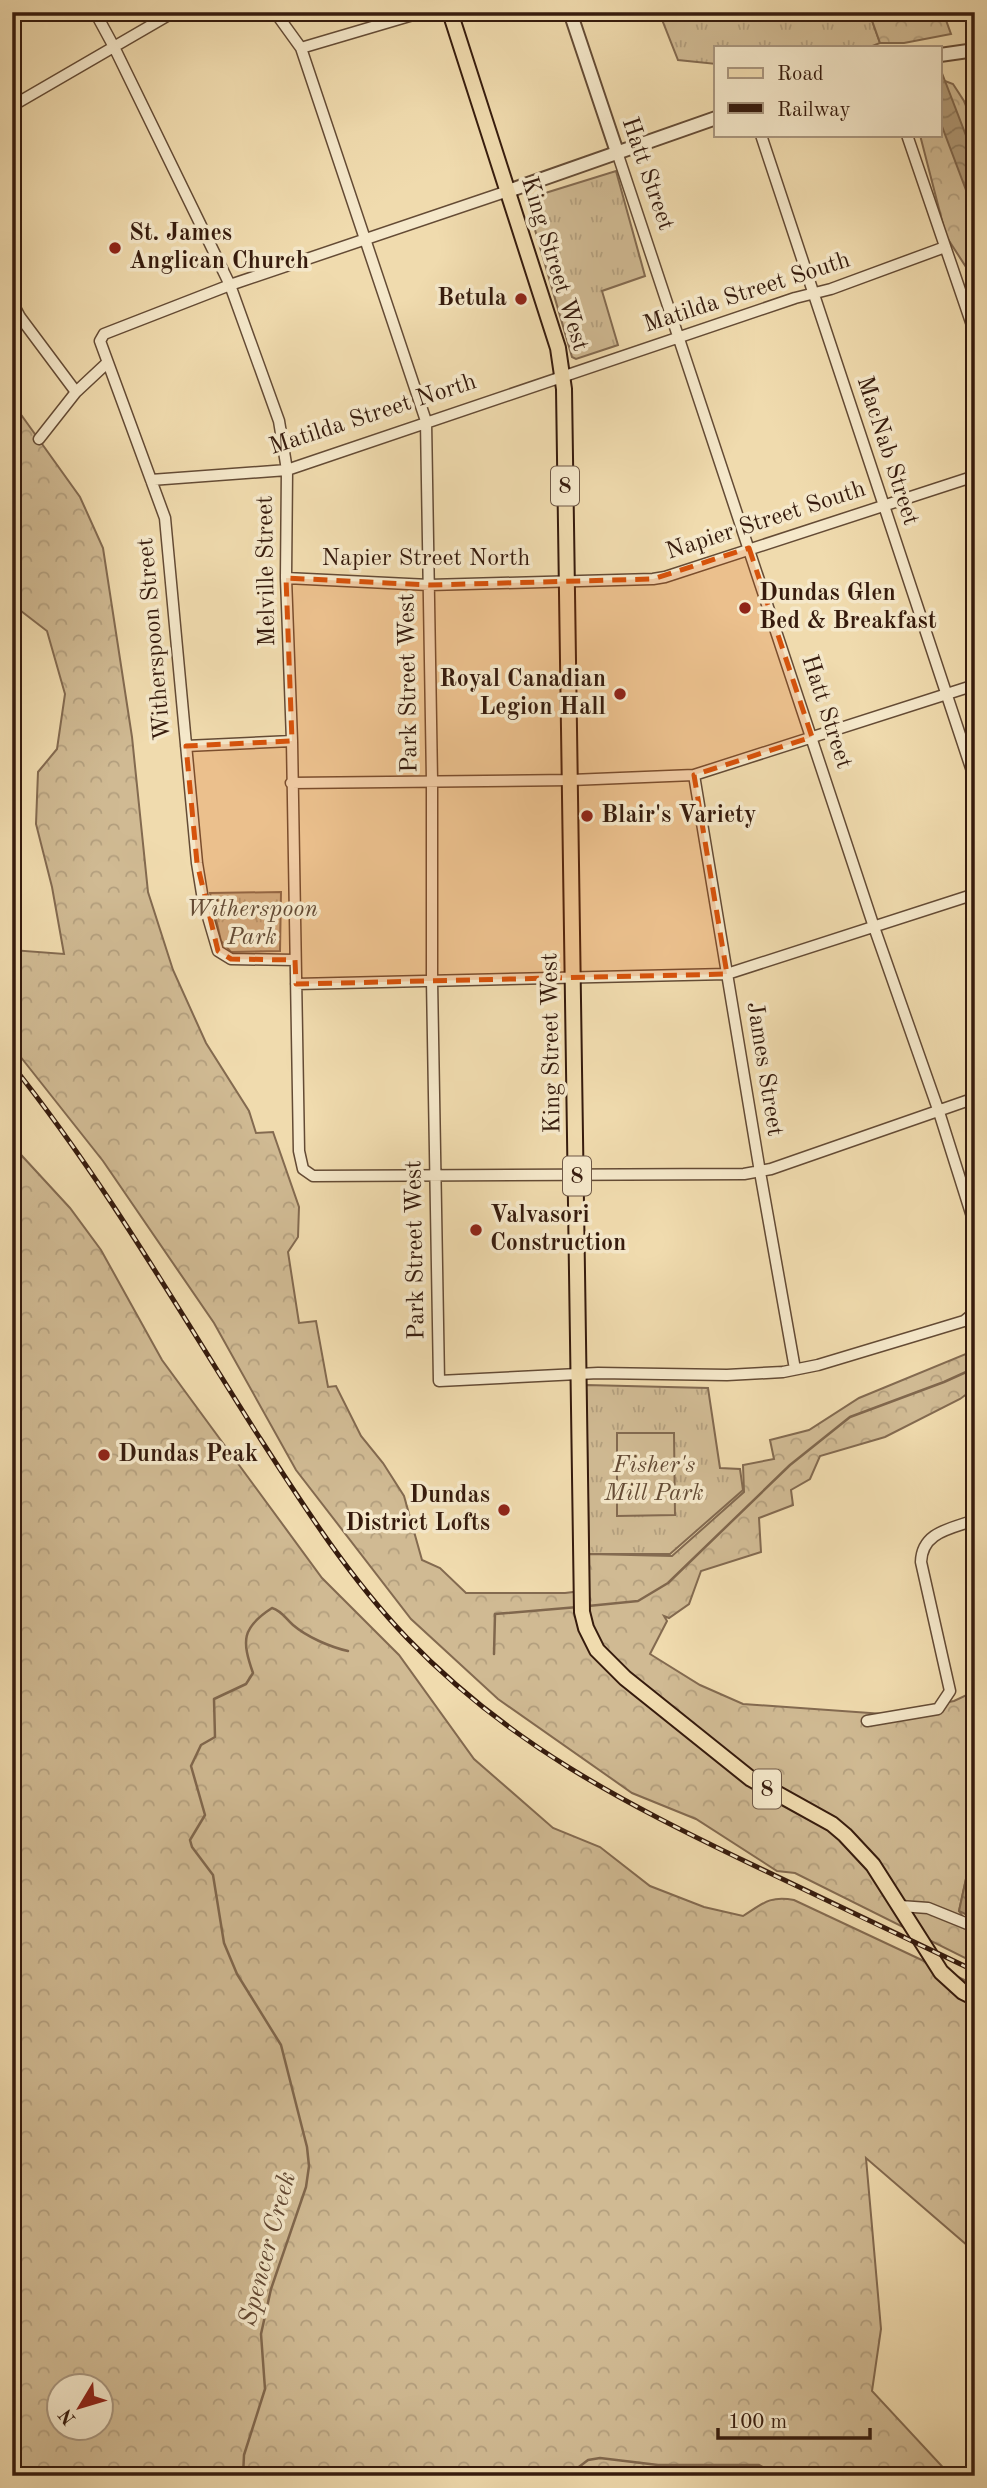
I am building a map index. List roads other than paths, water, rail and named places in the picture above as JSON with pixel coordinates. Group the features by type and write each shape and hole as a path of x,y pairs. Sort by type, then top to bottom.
{"main road":[{"name":"King Street West","path":"450,12 558,348 562,377 571,780 581,1592 586,1628 597,1650 625,1678 751,1779 832,1825 845,1836 873,1865 941,1972 963,1992 975,1998"}],"street":[{"name":"Melville Street","path":"95,12 230,285 279,421 287,470 286,578 292,741 299,1151 303,1169 313,1176 437,1177"},
{"path":"12,106 174,12"},
{"name":"Park Street West","path":"275,12 301,48 426,421 439,1381 580,1374"},
{"path":"301,48 423,12"},
{"name":"Hatt Street","path":"570,12 874,927 939,1112 975,1227"},
{"path":"942,55 975,50"},
{"path":"230,285 714,119"},
{"name":"MacNab Street","path":"761,136 975,780"},
{"path":"907,136 975,334"},
{"name":"Matilda Street South","path":"562,377 945,247"},
{"name":"Witherspoon Street","path":"230,285 104,334 100,343 165,518 197,863 203,900 218,951 231,959 295,960"},
{"path":"12,302 20,317 76,392"},
{"path":"39,439 76,392 107,363"},
{"name":"Matilda Street North","path":"151,480 287,470 562,377"},
{"name":"Napier Street South","path":"567,580 665,578 749,548 975,476"},
{"name":"Napier Street North","path":"286,578 429,585 567,580"},
{"path":"291,783 571,780 694,775 975,685"},
{"path":"186,746 292,741"},
{"name":"James Street","path":"694,775 795,1370"},
{"path":"296,984 727,974 975,894"},
{"path":"437,1177 577,1177 760,1172 975,1098"},
{"path":"580,1374 727,1375 795,1370 818,1366 964,1321 975,1312"},
{"path":"867,1721 938,1710 950,1691 921,1562 922,1549 928,1539 975,1520"},
{"path":"900,1906 928,1908 975,1927"}],"water":[{"path":"942,73 975,159 975,214 942,126"},
{"path":"969,1865 975,1869 975,1919 959,1911"}],"waterway":[{"name":"Spencer Creek","path":"588,1606 638,1601 668,1583 790,1465 850,1417 975,1368"},
{"name":"Spencer Creek","path":"494,1654 495,1614 578,1607"},
{"name":"Spencer Creek","path":"243,2476 244,2455 265,2389 261,2334 271,2289 306,2187 309,2166 307,2147 281,2045 237,1974 224,1943 213,1875 192,1847 190,1840 205,1815 191,1766 201,1745 215,1737 214,1699 246,1684 253,1673 247,1652 247,1636 249,1629 262,1615 272,1608 275,1609 305,1634 348,1651"},
{"name":"Spencer Creek","path":"567,2476 588,2460 600,2458 658,2465 759,2465 778,2476"}],"railway":[{"path":"12,1065 108,1198 289,1484 326,1537 385,1614 446,1676 527,1740 613,1793 705,1842 975,1971"}],"place":[{"name":"St. James Anglican Church","path":"115,248"},
{"name":"Betula","path":"521,299"},
{"name":"Dundas Glen Bed & Breakfast","path":"745,608"},
{"name":"Royal Canadian Legion Hall","path":"620,694"},
{"name":"Blair's Variety","path":"587,816"},
{"name":"Valvasori Construction","path":"476,1230"},
{"name":"Dundas Peak","path":"104,1455"},
{"name":"Dundas District Lofts","path":"504,1510"}],"park label":[{"name":"Witherspoon Park","path":"252,924"},
{"name":"Fisher's Mill Park","path":"654,1480"}]}
